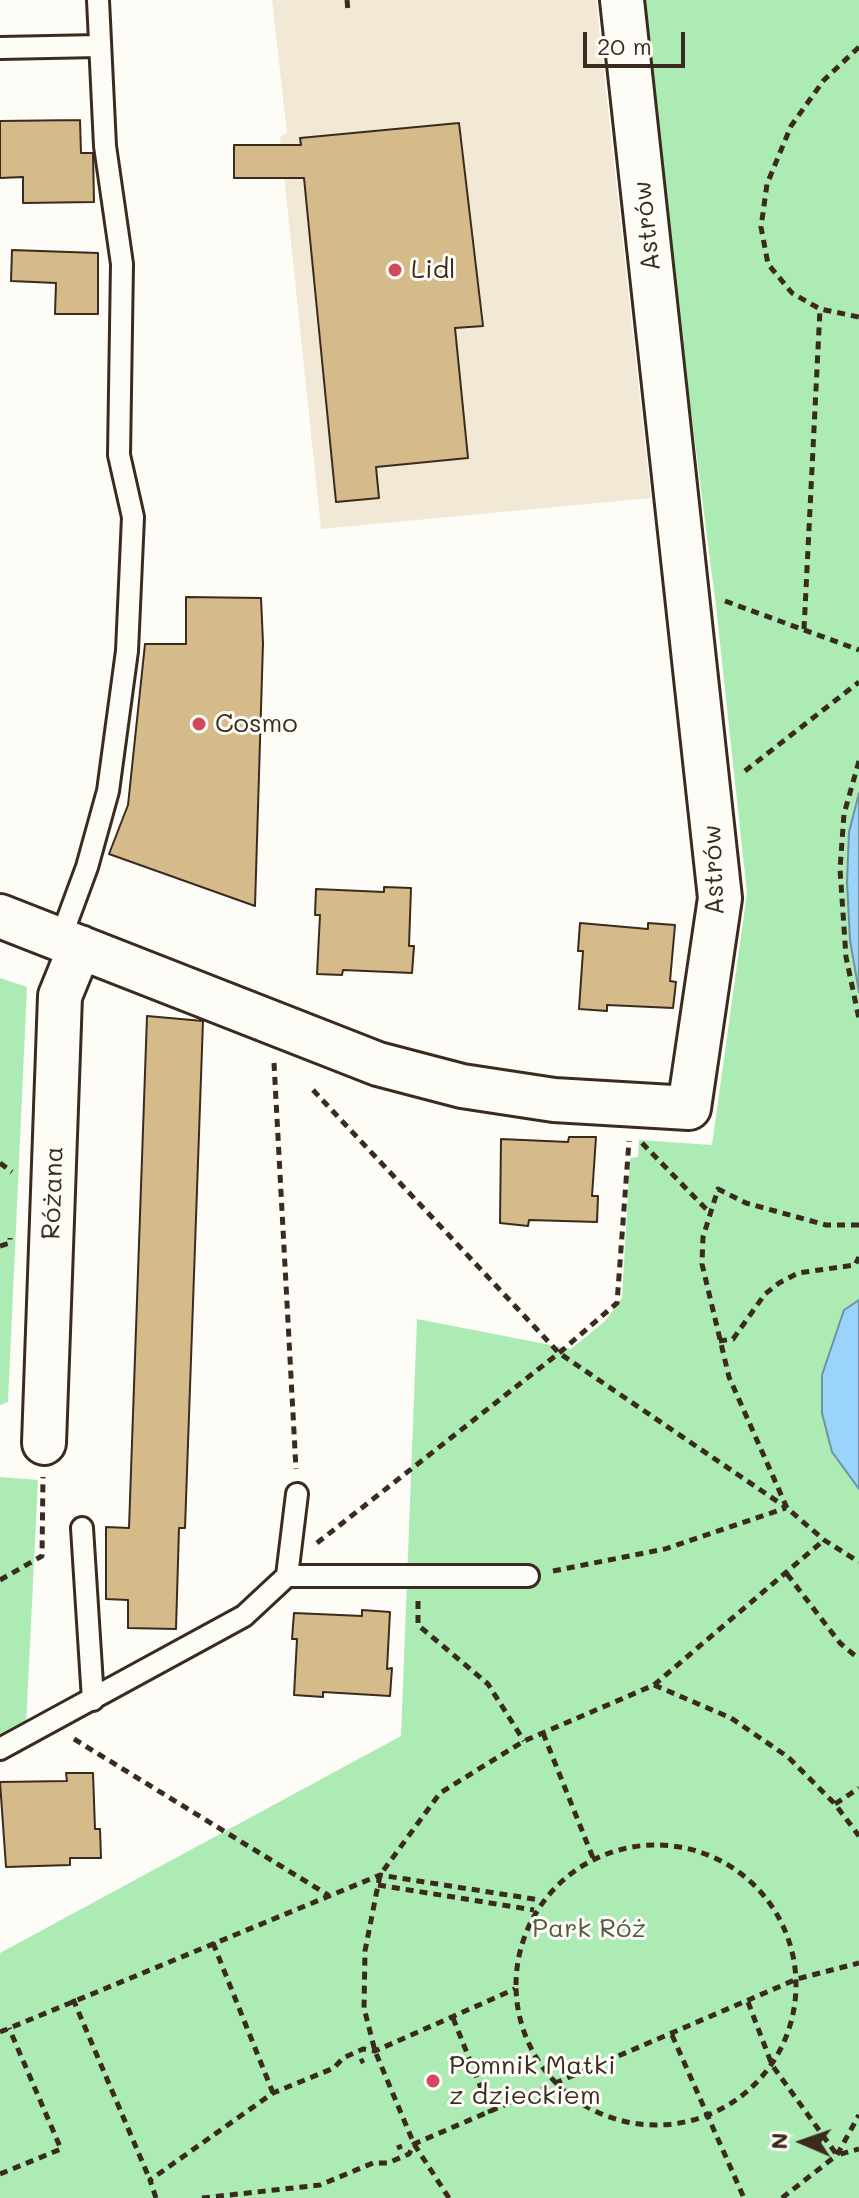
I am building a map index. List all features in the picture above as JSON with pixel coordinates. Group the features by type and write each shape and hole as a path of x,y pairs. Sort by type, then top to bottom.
{"street":[{"name":"Astrów","path":"70,943 378,1064 462,1086 554,1100 689,1108 720,898 622,0"},
{"path":"0,916 70,943"},
{"name":"Różana","path":"44,1443 60,996 70,943"}],"lane":[{"path":"70,943 108,791 127,651 133,517 119,455 122,264 105,146 98,0"},
{"path":"0,48 99,46"},
{"path":"0,1749 244,1616 287,1576 297,1494"},
{"path":"82,1528 93,1700"},
{"path":"287,1576 528,1576"}],"path":[{"path":"347,0 348,11"},
{"path":"859,47 824,80 791,126 778,153 763,206 764,248 773,273 792,293 820,309 859,317"},
{"path":"804,629 820,309"},
{"path":"712,597 859,650"},
{"path":"740,774 859,682"},
{"path":"859,761 844,814 840,869 846,957 859,1019"},
{"path":"274,1062 297,1494"},
{"path":"313,1090 559,1353 787,1508 824,1540 859,1562"},
{"path":"287,1576 311,1547 559,1353 617,1303 630,1131 710,1213"},
{"path":"0,1163 12,1169 12,1184"},
{"path":"787,1508 729,1377 702,1264 703,1237 718,1189 746,1203 826,1225 859,1225"},
{"path":"0,1246 10,1243 10,1228"},
{"path":"719,1341 733,1339 765,1294 779,1283 798,1273 857,1265 859,1257"},
{"path":"0,1580 42,1556 44,1443"},
{"path":"528,1576 665,1549 787,1508"},
{"path":"449,2198 414,2144 375,2051 364,2008 365,1951 380,1875 440,1793 524,1741 654,1685 824,1540"},
{"path":"418,1574 418,1625 488,1684 524,1741"},
{"path":"787,1574 840,1643 859,1659"},
{"path":"654,1685 731,1718 788,1757 835,1804 859,1836"},
{"path":"51,1723 132,1777 328,1896"},
{"path":"543,1733 593,1858"},
{"path":"835,1804 859,1788"},
{"path":"528,2016 515,1989 515,1956 534,1910 571,1869 628,1847 663,1844 705,1853 743,1874 774,1910 790,1946 797,1979 791,2028 772,2065 745,2095 708,2117 646,2128 609,2122 574,2104 558,2084 546,2057"},
{"path":"0,2032 73,1999 380,1875 540,1900"},
{"path":"378,1885 534,1910"},
{"path":"213,1943 273,2093"},
{"path":"202,2198 320,2185 373,2163 388,2163 409,2154 414,2144 797,1979 859,1963"},
{"path":"150,2180 273,2093 334,2068 343,2058 363,2049 375,2051 515,1989"},
{"path":"73,1999 156,2198"},
{"path":"748,2002 772,2065 837,2155"},
{"path":"453,2018 491,2113"},
{"path":"0,2174 61,2149 9,2028"},
{"path":"672,2035 744,2198"},
{"path":"837,2155 859,2115"},
{"path":"782,2198 837,2155 859,2149"}],"shaded area":[{"path":"272,0 596,0 651,498 321,529 280,137 287,133"}],"green space":[{"name":"Park Róż","path":"638,0 859,0 859,2198 0,2198 0,1953 401,1736 417,1319 571,1349 605,1321 622,1298 630,1158 638,1157 639,1140 712,1145 747,893 716,606"},
{"path":"0,978 27,987 8,1402 0,1405"},
{"path":"0,1477 38,1480 26,1726 0,1742"}],"water":[{"path":"859,793 859,992 850,940 847,882 849,832"},
{"path":"859,1300 859,1489 832,1452 822,1413 822,1375 844,1310"}],"building":[{"path":"80,120 81,153 93,153 94,202 23,203 23,177 0,178 0,121"},
{"name":"Lidl","path":"459,123 483,326 455,328 468,458 376,467 379,498 336,502 304,178 234,178 234,145 301,145 300,138"},
{"path":"12,250 98,253 98,314 55,314 56,283 11,281"},
{"name":"Cosmo","path":"186,597 261,598 263,643 255,906 109,854 128,805 145,644 186,644"},
{"path":"384,887 411,888 409,946 414,946 412,973 343,970 342,975 317,974 320,915 315,915 316,889 384,892"},
{"path":"580,923 648,929 648,923 675,925 670,981 676,982 673,1008 607,1005 607,1011 579,1009 583,951 578,951"},
{"path":"147,1016 203,1021 185,1528 179,1528 176,1629 128,1628 128,1600 106,1599 106,1527 129,1528"},
{"path":"569,1137 596,1137 592,1196 598,1196 597,1222 529,1220 528,1226 500,1223 501,1139 568,1142"},
{"path":"362,1610 390,1612 387,1669 392,1668 390,1696 323,1692 323,1697 294,1695 297,1639 292,1639 294,1613 362,1616"},
{"path":"66,1773 93,1773 95,1829 100,1829 101,1858 70,1858 70,1865 6,1867 0,1782 67,1781"}],"place":[{"name":"Lidl","path":"395,270"},
{"name":"Cosmo","path":"199,724"},
{"name":"Pomnik Matki z dzieckiem","path":"433,2081"}]}
